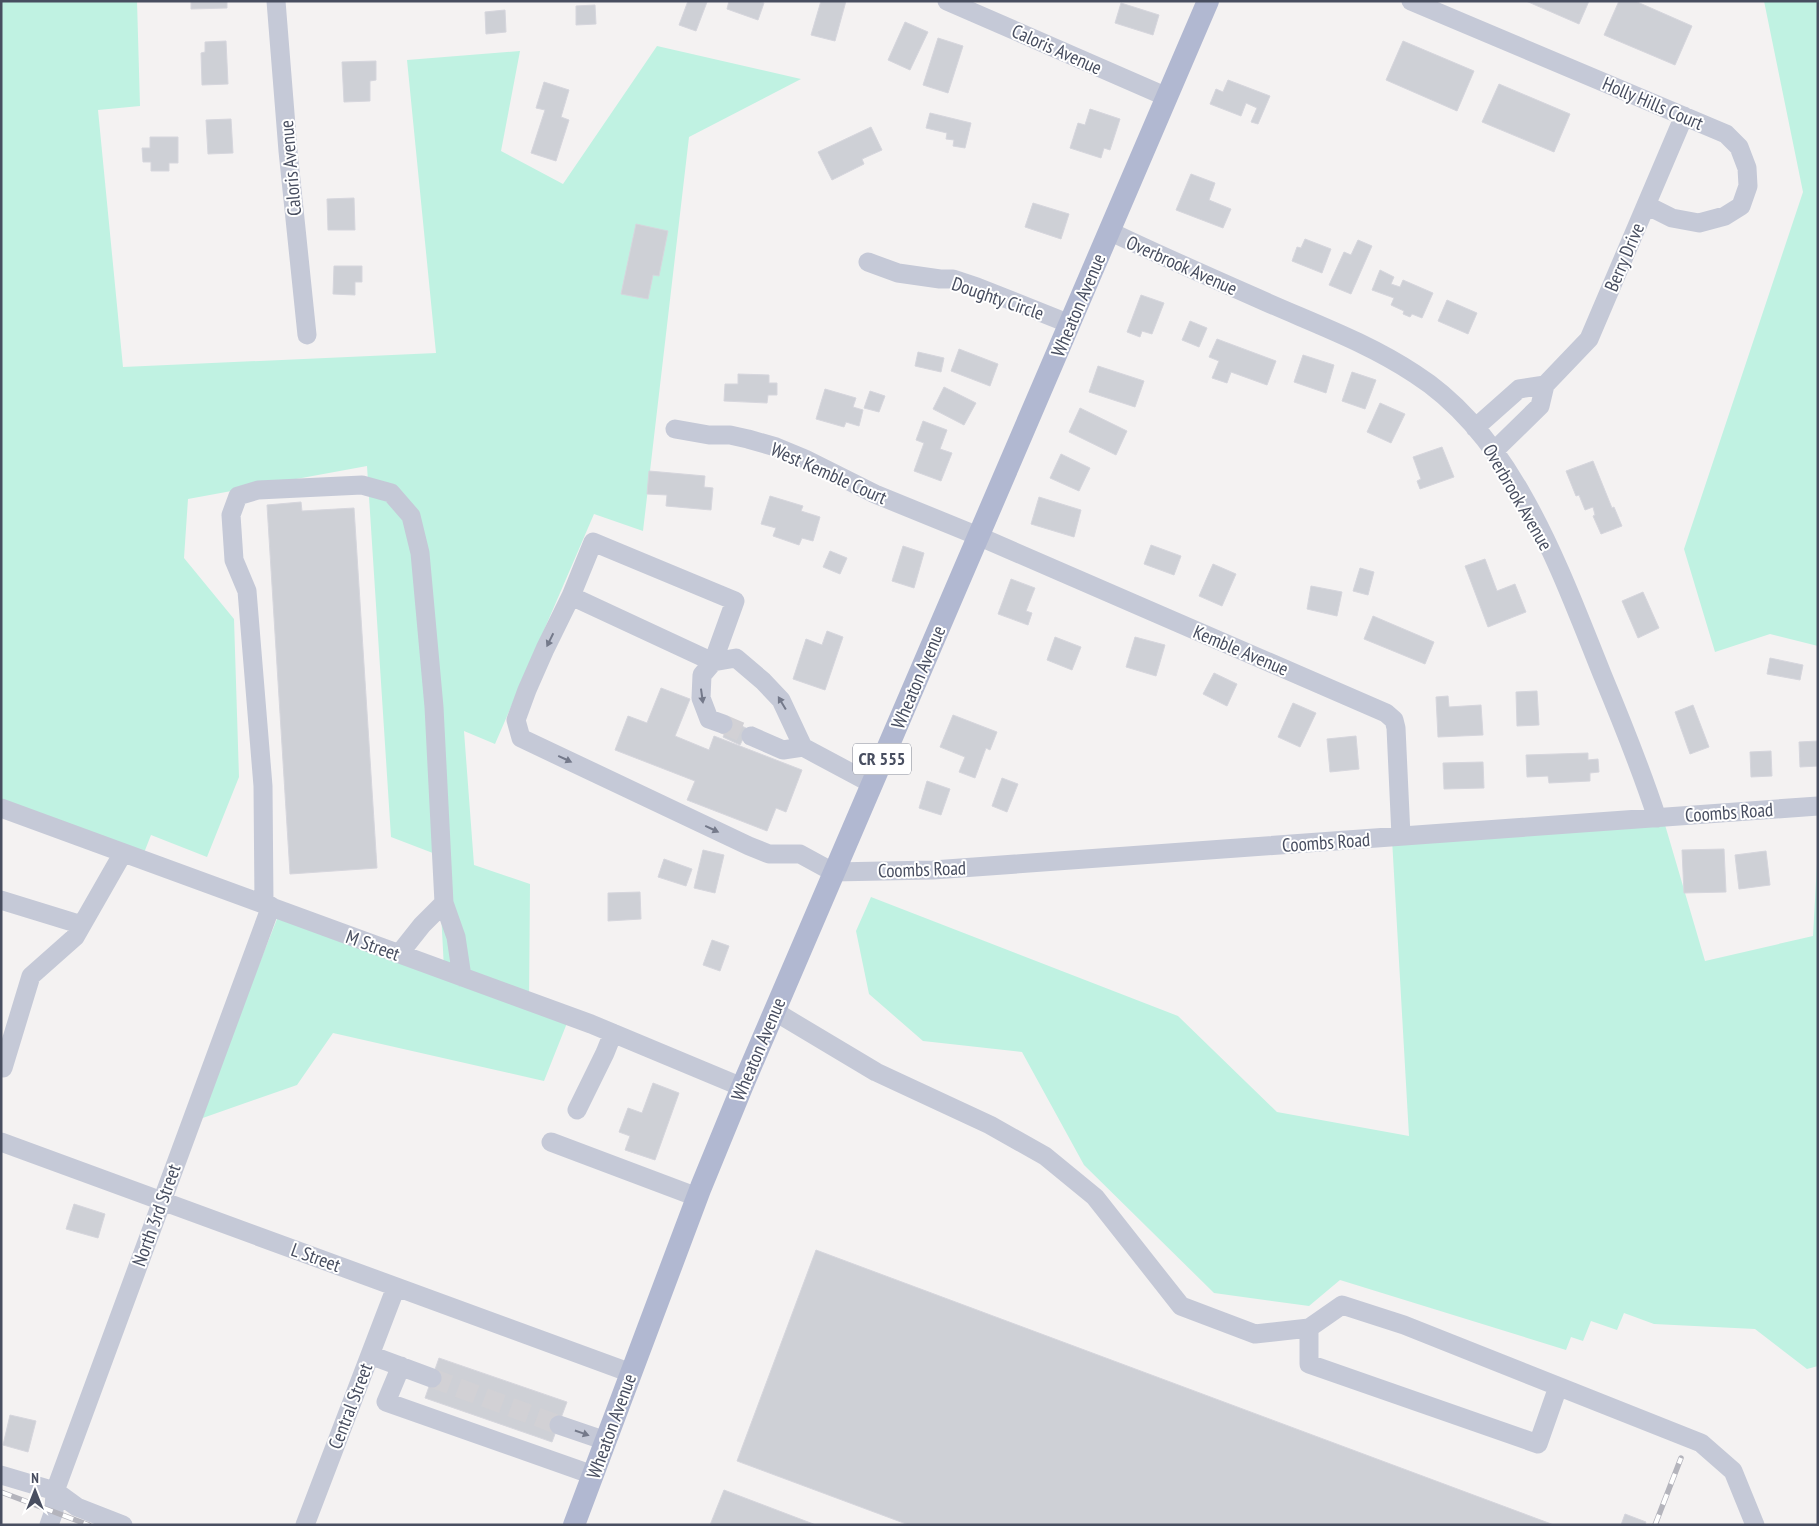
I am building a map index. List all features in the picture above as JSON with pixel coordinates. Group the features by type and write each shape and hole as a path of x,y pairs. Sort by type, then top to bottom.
{"main road":[{"name":"Wheaton Avenue","path":"574,1525 697,1197 742,1087 1208,1"}],"street":[{"name":"Caloris Avenue","path":"276,1 288,151 307,335"},
{"name":"Caloris Avenue","path":"947,1 1167,97"},
{"name":"Holly Hills Court","path":"1411,1 1726,134 1739,147 1747,168 1748,186 1741,206 1725,216 1699,223 1672,218 1646,205"},
{"name":"Berry Drive","path":"1494,451 1540,406 1545,385 1589,339 1684,116"},
{"name":"Overbrook Avenue","path":"1109,231 1256,298 1352,338 1383,354 1416,374 1439,392 1475,428 1502,463 1540,527 1585,628 1624,724 1658,818"},
{"name":"Doughty Circle","path":"868,262 898,273 953,279 1070,324"},
{"path":"1475,428 1519,389 1545,385"},
{"name":"West Kemble Court","path":"675,429 709,436 748,438 776,447 806,459 875,494 978,536"},
{"path":"268,905 263,786 248,601 247,591 234,560 231,515 238,496 258,490 362,486 391,493 410,516 420,553 434,707 444,903 456,937 462,976"},
{"name":"Kemble Avenue","path":"978,536 1386,713 1394,720 1396,728 1402,836"},
{"path":"723,724 709,719 701,698 702,675 713,662 735,601 593,542 516,720 521,738 749,846 769,854 800,854 833,872"},
{"path":"571,596 713,662 736,658 763,681 781,700 803,747 872,784"},
{"path":"751,736 783,750 803,747"},
{"name":"Coombs Road","path":"833,872 944,869 1818,806"},
{"name":"M Street","path":"1,808 462,976 612,1033 742,1087"},
{"path":"2,1068 31,976 75,937 123,853"},
{"path":"1,900 82,925"},
{"path":"399,954 422,925 444,903"},
{"name":"North 3rd Street","path":"49,1525 54,1512 55,1491 268,905"},
{"path":"774,1011 876,1072 990,1125 1045,1156 1095,1197 1181,1306 1255,1334 1309,1328 1342,1305 1404,1325 1700,1443 1733,1471 1755,1525"},
{"path":"577,1110 605,1053 612,1033"},
{"name":"L Street","path":"1,1142 631,1374"},
{"path":"551,1142 697,1197"},
{"name":"Central Street","path":"305,1525 396,1287"},
{"path":"1309,1328 1309,1364 1538,1444 1558,1387"},
{"path":"370,1355 432,1378"},
{"path":"401,1366 386,1402 592,1475"},
{"path":"559,1425 606,1441"},
{"path":"1,1475 55,1491 78,1506 123,1525"}],"green space":[{"path":"1,1 137,1 140,106 98,110 123,367 436,353 407,60 520,51 501,151 563,184 657,46 801,79 689,137 643,531 594,514 495,744 464,731 474,865 530,884 529,1002 569,1018 544,1081 333,1033 297,1085 197,1120 281,909 444,969 438,855 391,837 367,466 188,499 184,558 234,619 239,777 207,857 151,835 142,858 1,810"},
{"path":"1764,1 1818,1 1818,646 1770,634 1715,652 1684,549 1803,192"},
{"path":"1663,818 1705,961 1813,936 1818,845 1818,1366 1807,1369 1755,1329 1654,1324 1624,1313 1617,1330 1591,1321 1583,1341 1571,1337 1566,1350 1340,1280 1309,1306 1214,1293 1084,1165 1022,1052 923,1041 869,994 856,931 871,897 1178,1016 1277,1112 1409,1136 1392,839"}],"building":[{"path":"191,1 227,1 227,8 191,9"},
{"path":"688,1 707,2 696,31 679,25"},
{"path":"729,1 759,1 764,3 758,20 727,9"},
{"path":"821,1 846,1 835,41 811,35"},
{"path":"1526,1 1589,1 1579,24"},
{"path":"1619,1 1635,1 1692,26 1675,65 1604,35"},
{"path":"1121,3 1159,15 1153,35 1115,23"},
{"path":"595,5 596,24 576,25 576,6"},
{"path":"505,10 506,32 486,34 485,12"},
{"path":"905,22 928,32 910,70 888,60"},
{"path":"938,38 963,46 948,93 923,85"},
{"path":"226,41 228,84 202,85 201,53 205,52 205,42"},
{"path":"1403,41 1474,71 1457,111 1386,80"},
{"path":"376,61 376,80 370,81 370,101 344,102 342,62"},
{"path":"1228,80 1270,96 1258,124 1251,122 1257,108 1246,103 1241,116 1210,104 1216,89 1223,92"},
{"path":"544,82 569,90 561,117 569,120 556,161 531,153 545,110 536,108"},
{"path":"1499,84 1570,114 1554,152 1482,122"},
{"path":"1090,109 1120,119 1110,150 1104,148 1101,158 1070,148 1078,123 1085,125"},
{"path":"930,113 971,123 965,148 953,146 954,140 946,139 947,133 926,128"},
{"path":"231,119 233,153 208,154 206,120"},
{"path":"871,127 882,150 862,159 864,164 832,180 818,152"},
{"path":"150,137 178,137 178,163 169,163 169,171 151,171 151,162 143,162 142,148 150,148"},
{"path":"1191,174 1215,183 1209,200 1231,209 1223,228 1176,210"},
{"path":"354,198 355,230 328,230 327,199"},
{"path":"1033,203 1069,214 1061,239 1025,227"},
{"path":"636,224 668,231 659,276 653,275 648,299 621,294"},
{"path":"1305,239 1331,249 1322,273 1292,261 1297,247 1301,248"},
{"path":"1358,240 1372,246 1351,294 1329,285 1344,252 1351,255"},
{"path":"334,266 362,266 362,282 355,282 355,295 333,294"},
{"path":"1380,270 1394,277 1391,284 1400,287 1403,280 1433,293 1422,318 1412,314 1410,317 1403,314 1404,311 1391,305 1394,298 1372,290"},
{"path":"1141,295 1164,303 1152,334 1142,331 1140,337 1127,332"},
{"path":"1447,300 1477,313 1468,334 1438,321"},
{"path":"1190,321 1207,328 1199,347 1182,340"},
{"path":"1217,339 1276,361 1267,385 1231,372 1227,383 1212,378 1219,361 1209,357"},
{"path":"959,349 998,364 990,386 951,371"},
{"path":"918,352 944,358 941,372 915,366"},
{"path":"1303,355 1334,365 1326,393 1294,382"},
{"path":"1098,366 1144,381 1135,407 1089,392"},
{"path":"1352,372 1376,380 1365,409 1342,401"},
{"path":"738,374 769,375 769,383 777,383 777,395 768,395 767,403 724,401 725,384 738,384"},
{"path":"944,387 976,403 964,425 933,409"},
{"path":"825,389 856,398 853,407 863,410 859,426 846,422 844,427 816,419"},
{"path":"870,391 885,396 879,412 864,408"},
{"path":"1380,403 1405,414 1391,443 1367,432"},
{"path":"1080,408 1127,431 1116,455 1069,432"},
{"path":"923,421 947,430 940,449 952,453 941,481 914,471 924,443 916,440"},
{"path":"1442,447 1454,477 1420,489 1417,481 1421,479 1413,457"},
{"path":"1061,454 1090,468 1079,491 1050,478"},
{"path":"1593,461 1612,508 1614,507 1622,526 1601,534 1593,516 1595,515 1593,507 1585,510 1579,495 1576,496 1566,471"},
{"path":"649,471 705,476 704,487 713,488 711,510 666,506 667,495 647,494"},
{"path":"770,496 803,506 801,511 820,517 813,541 802,538 799,545 773,536 776,528 761,524"},
{"path":"1039,497 1081,510 1074,537 1031,524"},
{"path":"301,502 302,511 354,508 377,868 290,874 267,505"},
{"path":"1151,545 1181,556 1174,575 1144,564"},
{"path":"903,546 924,553 914,588 892,581"},
{"path":"830,551 847,558 840,574 823,567"},
{"path":"1485,559 1497,591 1515,584 1526,612 1488,627 1465,566"},
{"path":"1213,564 1236,574 1222,606 1199,596"},
{"path":"1360,568 1374,572 1368,595 1353,591"},
{"path":"1011,579 1035,588 1026,611 1032,613 1028,625 998,614"},
{"path":"1311,586 1342,592 1337,616 1307,609"},
{"path":"1643,592 1659,628 1638,638 1622,601"},
{"path":"1373,616 1434,642 1425,664 1364,639"},
{"path":"827,631 843,637 825,690 793,679 806,639 822,645"},
{"path":"1055,637 1081,647 1072,670 1047,660"},
{"path":"1135,637 1165,645 1156,676 1126,667"},
{"path":"1770,658 1803,665 1800,680 1767,674"},
{"path":"1214,673 1237,684 1227,706 1203,694"},
{"path":"661,688 690,699 675,736 709,750 714,736 802,770 786,812 776,808 767,831 687,800 695,781 615,750 628,716 647,723"},
{"path":"1537,691 1539,725 1517,726 1516,692"},
{"path":"1448,696 1449,707 1481,705 1483,735 1438,737 1436,697"},
{"path":"1293,703 1316,713 1300,747 1278,737"},
{"path":"1693,705 1709,747 1690,754 1675,712"},
{"path":"953,715 997,732 990,750 986,748 975,778 959,772 965,757 940,747"},
{"path":"731,721 748,729 740,745 723,737"},
{"path":"1356,736 1359,769 1330,772 1327,739"},
{"path":"1818,741 1818,766 1800,767 1799,742"},
{"path":"1771,751 1772,776 1751,777 1750,752"},
{"path":"1588,753 1588,760 1598,759 1599,772 1590,773 1590,781 1549,783 1548,776 1527,777 1526,755"},
{"path":"1483,762 1484,788 1444,789 1443,763"},
{"path":"1002,778 1018,784 1007,812 992,806"},
{"path":"927,781 950,789 941,815 919,808"},
{"path":"1724,849 1726,892 1684,893 1682,850"},
{"path":"703,850 724,855 715,893 694,888"},
{"path":"1766,851 1770,885 1739,889 1735,855"},
{"path":"664,859 692,869 686,886 658,877"},
{"path":"640,892 641,919 608,921 608,893"},
{"path":"712,940 729,946 720,971 703,965"},
{"path":"653,1083 679,1093 655,1160 625,1150 630,1136 619,1132 628,1108 642,1113"},
{"path":"74,1204 105,1214 98,1238 66,1229"},
{"path":"816,1250 1554,1525 909,1525 737,1461"},
{"path":"439,1358 567,1402 552,1442 425,1398"},
{"path":"10,1415 36,1421 28,1452 3,1445"},
{"path":"724,1490 816,1525 710,1525"},
{"path":"1625,1514 1646,1522 1645,1525 1621,1525"}],"tunnel":[{"path":"723,724 751,736"},
{"path":"432,1378 559,1425"}],"railway":[{"path":"1655,1525 1681,1458"},
{"path":"1,1492 89,1525"}]}
